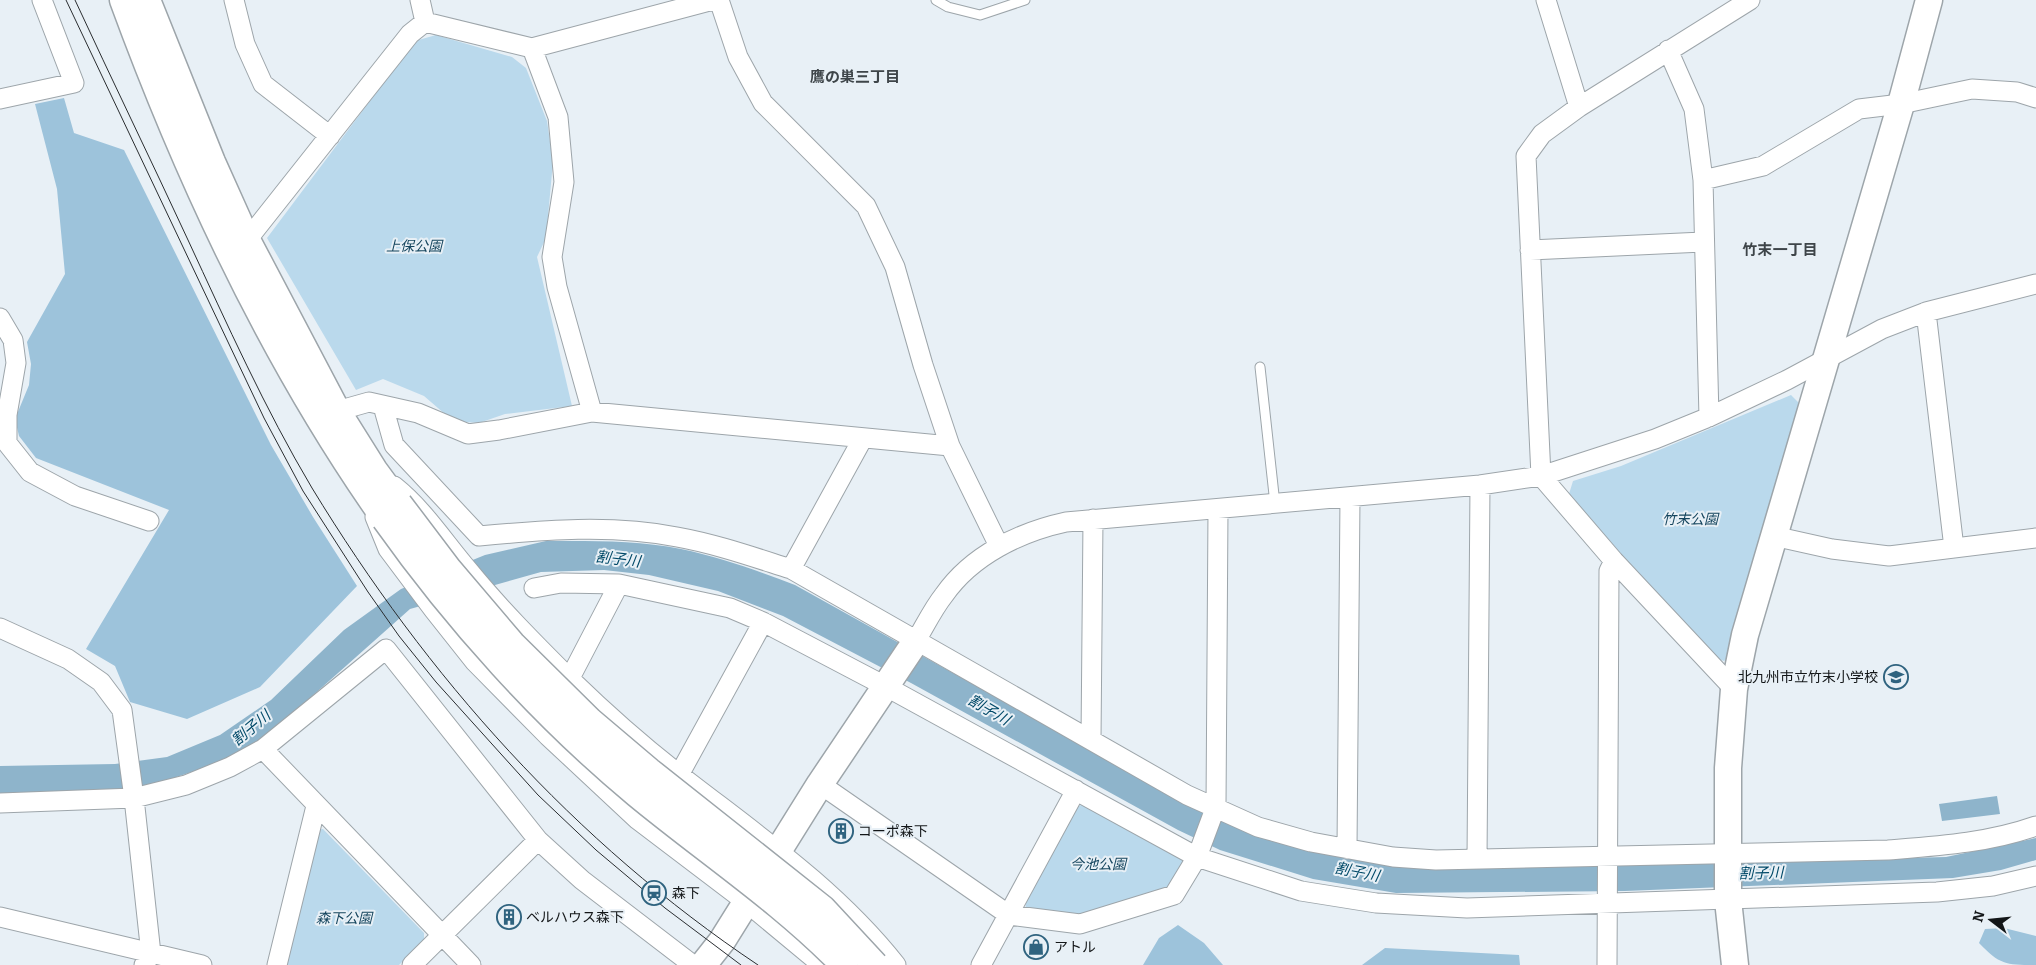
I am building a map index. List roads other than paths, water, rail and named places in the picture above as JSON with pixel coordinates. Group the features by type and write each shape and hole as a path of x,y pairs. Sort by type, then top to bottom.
{"street":[{"path":"0,99 74,83 42,0"},
{"path":"123,0 154,85 235,266 369,480 392,512 422,571 457,612 573,737 636,793 810,930 844,965"},
{"path":"147,0 209,154 330,418"},
{"path":"234,0 245,44 263,84 330,136"},
{"path":"420,0 425,22"},
{"path":"425,22 532,48 713,0"},
{"path":"719,0 738,57 764,103 866,206 895,267 923,365 950,446 999,546"},
{"path":"1546,0 1579,107"},
{"path":"1734,689 1614,561 1541,476 1526,156 1542,134 1579,107 1750,0"},
{"path":"1735,965 1728,897 1728,768 1734,689 1745,635 1773,536 1901,104 1929,0"},
{"path":"247,240 410,34 425,22"},
{"path":"532,48 558,117 564,182 552,257 555,279 592,412"},
{"path":"1668,50 1694,109 1703,180 1703,242 1709,417"},
{"path":"1703,180 1763,166 1859,109 1901,104 1972,89 2017,92 2036,98"},
{"path":"1530,250 1703,242"},
{"path":"0,803 186,785 230,767 263,749 386,650 538,840 582,880 704,964 944,594 972,566 999,546 1041,527 1094,519 1218,510 1480,485 1541,476 1655,439 1709,417 1882,329 1926,312 2036,284"},
{"path":"1926,312 1954,548"},
{"path":"0,318 13,340 16,363 6,415 7,443 30,472 75,496 149,521"},
{"path":"330,418 369,402 418,414 468,434 592,412 950,446"},
{"path":"383,406 394,445 479,536 541,530 598,530 675,536 728,548 791,569 1187,794 1258,826 1311,842 1401,858 1607,858 1888,850 1956,845 2016,834 2036,826"},
{"path":"791,569 863,438"},
{"path":"369,480 414,502 453,553 488,594 570,678 626,731 679,775 813,879 855,919 896,965"},
{"path":"369,480 388,549 475,662 548,736 638,820 746,902 822,965"},
{"path":"1477,859 1480,485"},
{"path":"1347,849 1350,497"},
{"path":"820,784 1009,915 1080,924 1109,917 1174,895 1198,854 1215,808 1218,510"},
{"path":"392,512 449,570 512,644 590,721 649,771 823,908 875,965"},
{"path":"1091,739 1094,519"},
{"path":"1773,536 1832,549 1889,556 2036,538"},
{"path":"1607,965 1609,571 1614,561"},
{"path":"534,588 561,583 619,584 730,608 888,682 1076,790 1198,854 1301,891 1376,903 1467,908 1607,900 1937,892 1993,886 2036,876"},
{"path":"570,678 619,584"},
{"path":"679,775 763,622"},
{"path":"0,628 68,660 101,682 122,710 133,790 148,959"},
{"path":"263,749 470,965"},
{"path":"981,965 1076,790"},
{"path":"277,965 316,806"},
{"path":"412,965 538,840"},
{"path":"0,917 148,959 202,965"}],"lane":[{"path":"936,0 948,7 980,14 1024,0"},
{"path":"1260,367 1275,504"}],"water":[{"name":"割子川","path":"546,541 631,543 681,549 724,560 795,585 1186,803 1272,840 1334,856 1404,867 1760,862 1946,857 2036,838 2036,860 2001,870 1953,878 1625,891 1396,893 1313,879 1220,850 1178,830 911,683 783,616 718,591 649,575 604,570 541,572 410,609 283,722 256,742 221,762 153,785 122,790 0,795 0,766 115,764 167,757 220,735 271,700 344,630 401,589 485,555"},
{"path":"1997,796 2000,814 1942,821 1939,804"}],"tram line":[{"path":"66,0 264,418 303,491 368,592 399,636 436,682 538,795 596,850 665,908 741,965"},
{"path":"75,0 262,397 312,488 357,558 404,625 455,690 509,751 566,810 627,865 691,917 758,965"}],"place":[{"name":"北九州市立竹末小学校","path":"1896,677"},
{"name":"コーポ森下","path":"841,831"},
{"name":"森下","path":"654,893"},
{"name":"ベルハウス森下","path":"509,917"},
{"name":"アトル","path":"1036,947"}],"district":[{"name":"鷹の巣三丁目","path":"855,77"},
{"name":"竹末一丁目","path":"1780,250"}],"park label":[{"name":"上保公園","path":"414,246"},
{"name":"竹末公園","path":"1690,519"},
{"name":"今池公園","path":"1098,864"},
{"name":"森下公園","path":"344,918"}]}
